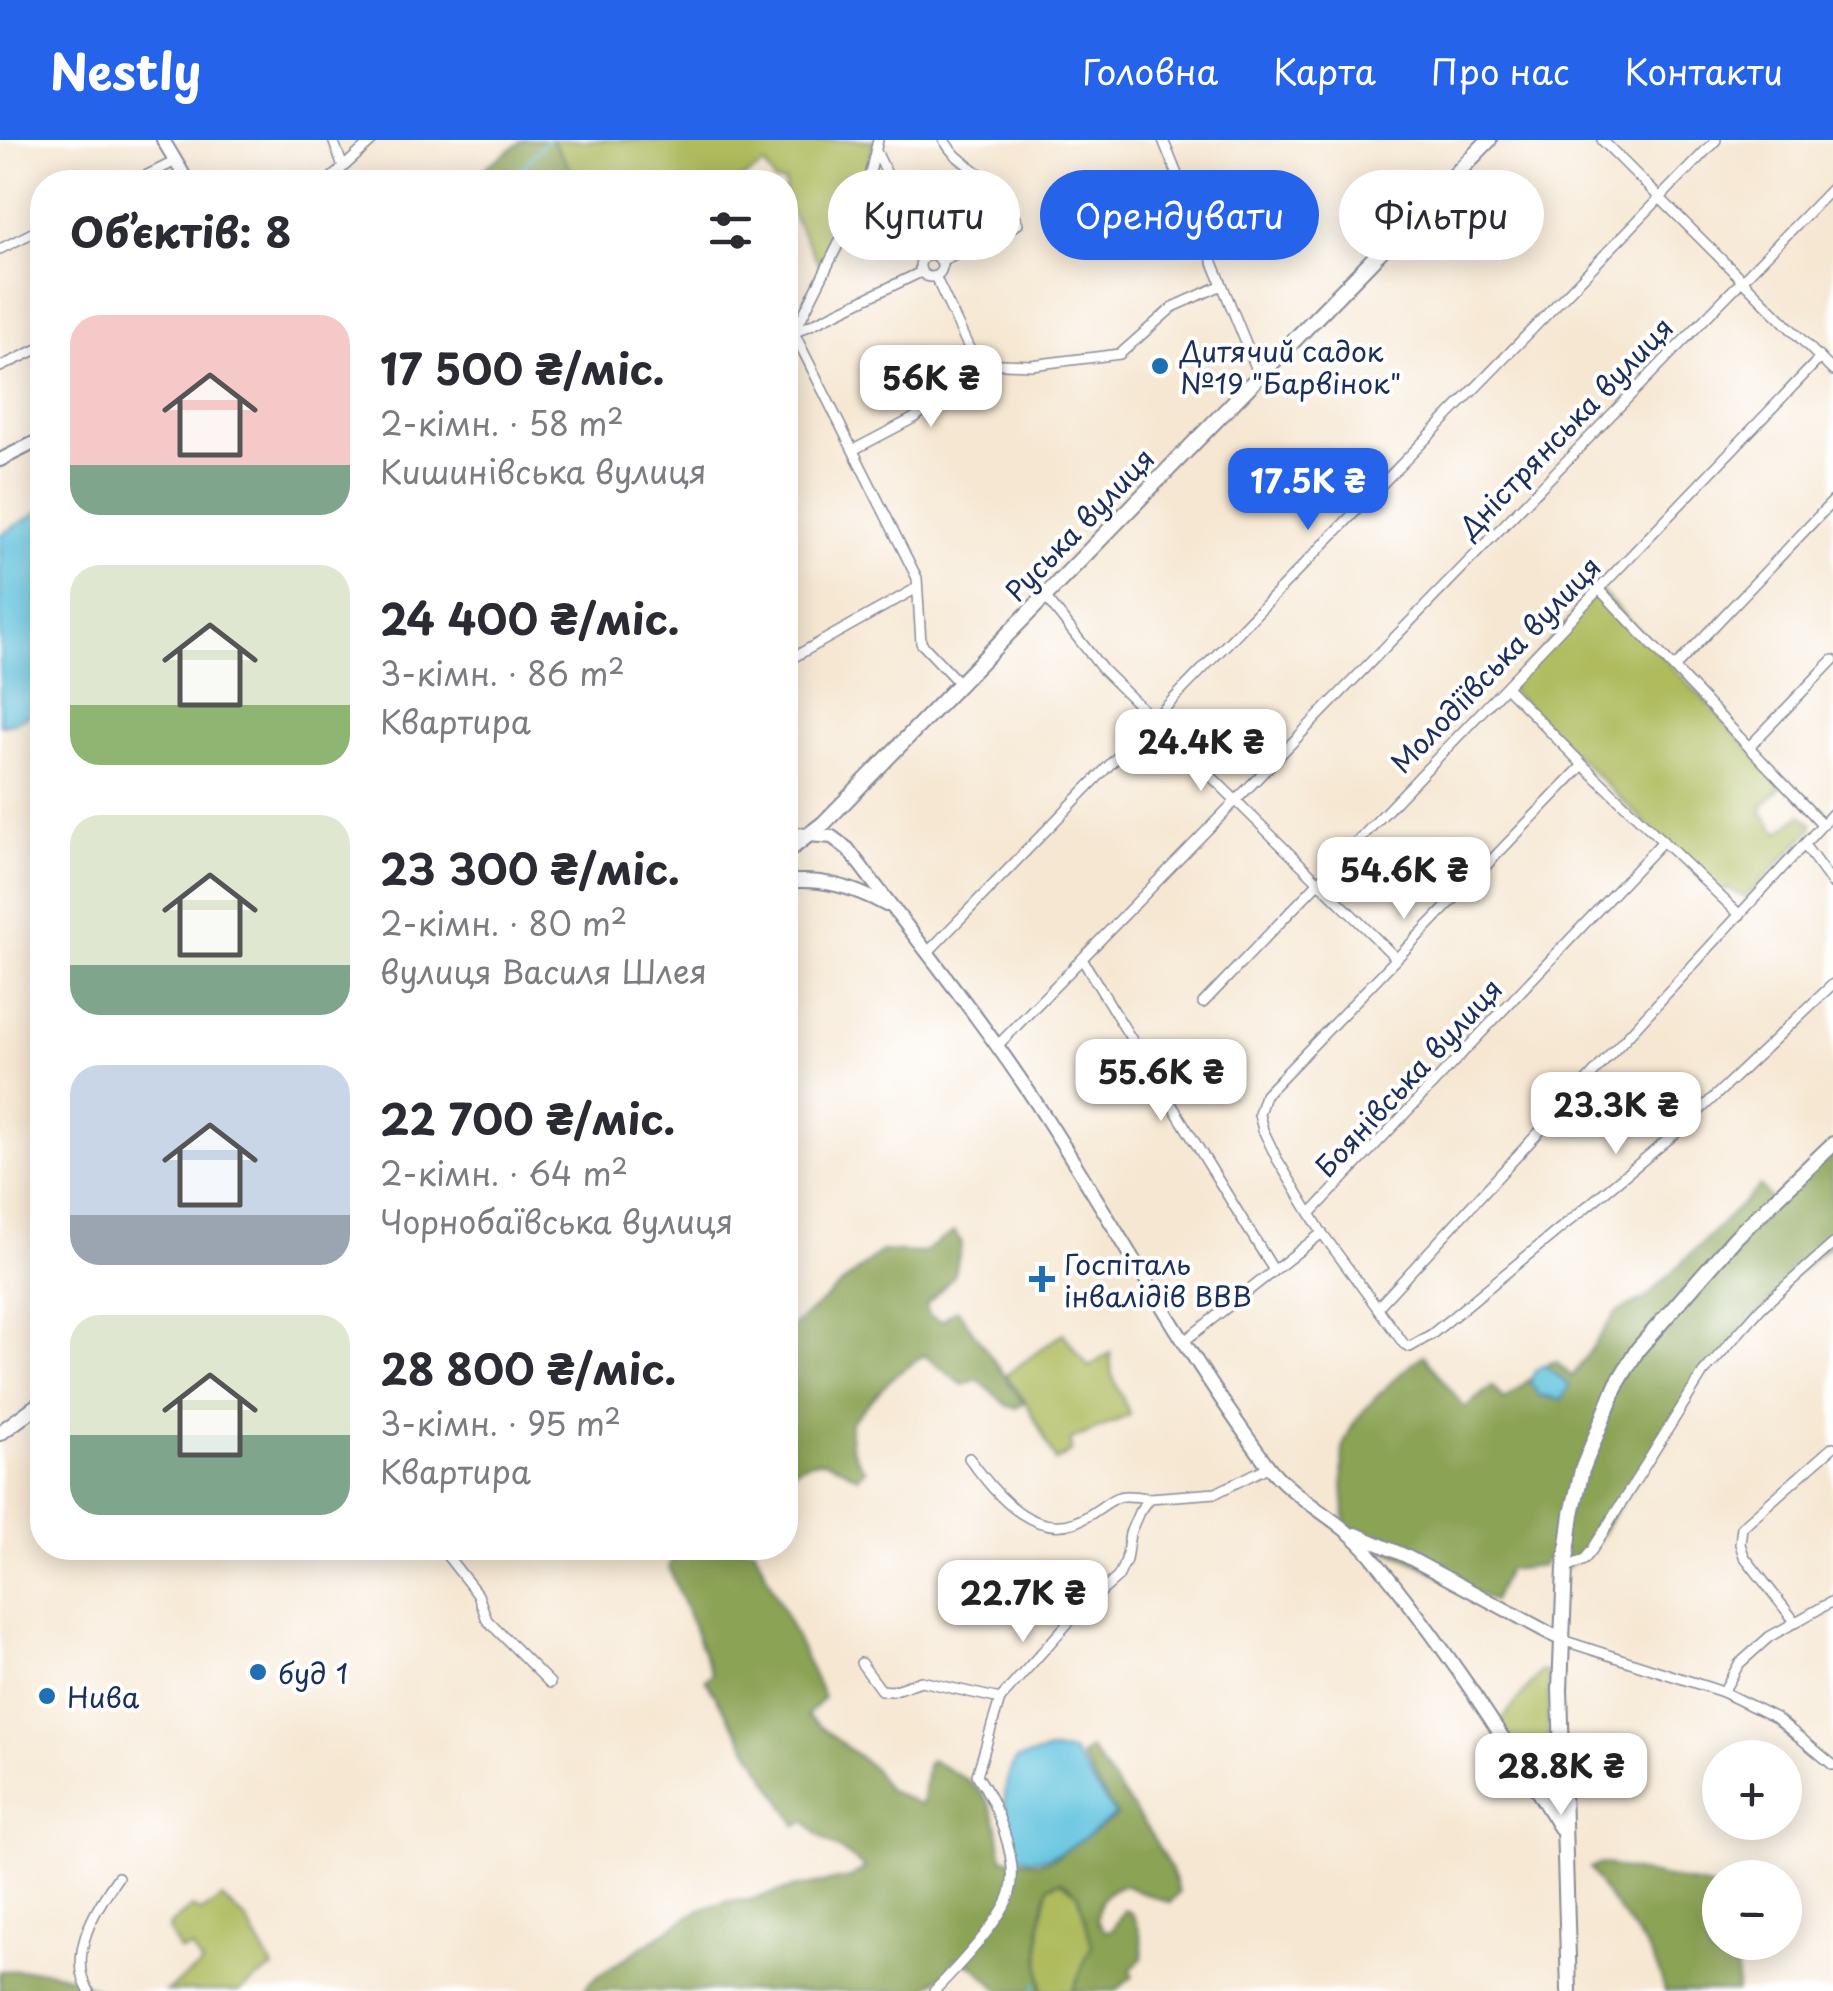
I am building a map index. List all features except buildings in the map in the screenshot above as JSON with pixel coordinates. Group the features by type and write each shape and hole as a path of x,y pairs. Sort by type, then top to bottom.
{"main road":[{"path":"163,140 181,170"},
{"name":"Руська вулиця","path":"798,844 1489,140"},
{"path":"0,460 30,445"},
{"path":"798,835 832,837 848,849 1045,1115 1183,1342 1268,1467 1346,1529 1369,1553 1444,1650 1563,1833"},
{"path":"798,881 822,880 865,893 893,908"},
{"path":"1570,1991 1563,1833 1562,1640 1565,1568 1582,1470 1617,1384 1638,1349 1736,1237 1833,1144"},
{"path":"0,1433 30,1411"},
{"path":"1346,1529 1406,1556 1562,1640"},
{"path":"1542,1798 1554,1798 1562,1788"}],"street":[{"path":"333,140 344,166"},
{"path":"340,170 373,140"},
{"path":"922,260 921,272 935,276 942,268 941,261 1018,224 1006,200 982,175 952,154 944,140"},
{"path":"1163,140 1259,375"},
{"path":"1602,140 1833,371"},
{"path":"928,954 1716,140"},
{"path":"877,145 888,170"},
{"path":"798,326 866,189 877,145"},
{"path":"158,170 176,161"},
{"name":"Дністрянська вулиця","path":"997,1046 1833,187"},
{"path":"0,249 30,234"},
{"path":"798,332 921,272"},
{"path":"935,276 976,363"},
{"path":"852,450 916,417 976,363 1031,365 1120,354 1174,306 1220,286"},
{"path":"798,342 917,578 922,643 958,682"},
{"path":"0,367 30,353"},
{"name":"Молодіївська вулиця","path":"1203,1003 1820,358"},
{"path":"1676,667 1833,502"},
{"path":"798,655 917,588"},
{"path":"1599,589 1822,824"},
{"path":"1044,595 1088,652 1396,958"},
{"path":"1749,748 1833,660"},
{"path":"1506,687 1740,915"},
{"path":"1583,766 1260,1105 1262,1130 1322,1233 1410,1347 1432,1334 1676,1133 1833,984"},
{"path":"1378,1307 1833,813"},
{"name":"Боянівська вулиця","path":"1311,1213 1663,841"},
{"path":"1805,846 1833,884"},
{"path":"1082,960 1273,1269"},
{"path":"1183,1342 1322,1233"},
{"path":"1565,1568 1584,1560 1592,1550 1714,1361 1762,1307 1833,1244"},
{"path":"1796,1624 1744,1556 1740,1544 1742,1527 1833,1447"},
{"path":"969,1458 1003,1502 1024,1517 1060,1525 1088,1516 1110,1498 1126,1494 1149,1498 1216,1493 1268,1467"},
{"path":"934,1991 970,1953 1010,1895 1009,1854 1001,1820 977,1776 1000,1699 1077,1613 1118,1578 1126,1560 1130,1533 1149,1498"},
{"path":"450,1560 478,1596 487,1620 550,1683"},
{"path":"1723,1692 1739,1664 1770,1637 1833,1601"},
{"path":"1562,1640 1723,1692 1776,1718 1833,1765"},
{"path":"861,1663 881,1690 892,1691 921,1681 1000,1699"},
{"path":"89,1991 80,1964 81,1950 100,1902 118,1877"}],"green space":[{"path":"523,140 552,140 571,170 482,170"},
{"path":"552,140 875,140 867,170 828,170 828,254 821,268 798,225 798,170 768,170 765,165 756,170 571,170"},
{"path":"1599,589 1784,784 1764,804 1762,813 1779,833 1801,815 1812,824 1812,829 1745,898 1727,888 1719,895 1506,687"},
{"path":"1833,1144 1833,1243 1794,1276 1703,1373 1591,1550 1564,1568 1544,1560 1543,1566 1507,1570 1493,1601 1345,1529 1342,1460 1346,1438 1375,1398 1423,1355 1465,1408 1492,1386 1504,1400 1551,1362 1557,1362 1572,1377 1616,1313 1645,1299 1760,1186 1772,1201"},
{"path":"954,1232 962,1243 954,1276 926,1305 929,1316 942,1321 957,1309 1024,1403 1016,1408 1008,1406 977,1379 963,1385 924,1355 894,1376 850,1423 852,1448 865,1470 858,1477 822,1461 798,1468 798,1322 881,1251 922,1253"},
{"path":"1063,1333 1089,1367 1110,1353 1112,1375 1130,1415 1071,1440 1071,1452 1056,1461 1027,1404 1006,1375"},
{"path":"671,1560 760,1560 824,1697 807,1716 873,1768 888,1790 922,1805 931,1760 965,1779 990,1807 1003,1858 1039,1863 1054,1858 1117,1816 1080,1757 1090,1749 1152,1836 1179,1892 1170,1903 1123,1885 1103,1898 1097,1921 1105,1931 1112,1930 1124,1910 1132,1913 1137,1924 1142,1959 1130,1970 1133,1976 1116,1991 1072,1991 1092,1945 1078,1894 1061,1881 1049,1886 1043,1912 1042,1991 1000,1991 975,1967 955,1958 948,1971 923,1991 583,1991 591,1981 697,1911 727,1901 749,1900 850,1878 865,1869 806,1821 797,1826 705,1679 712,1674 669,1568"},
{"path":"1541,1672 1548,1672 1549,1789 1544,1794 1500,1722"},
{"path":"1601,1864 1702,1885 1702,1960 1720,1960 1737,1970 1737,1991 1665,1991 1642,1941 1590,1868"},
{"path":"1061,1881 1078,1893 1092,1945 1073,1991 1042,1991 1043,1912 1049,1886"},
{"path":"222,1898 246,1920 273,1968 240,1991 166,1991 202,1965 192,1948 180,1951 169,1931 170,1925 192,1907 201,1912"},
{"path":"0,1971 42,1971 99,1991 0,1991"}],"water":[{"path":"30,517 30,714 0,725 0,535"},
{"path":"1544,1365 1569,1385 1562,1400 1540,1396 1530,1382 1535,1371"},
{"path":"1049,1751 1072,1752 1115,1815 1068,1848 1029,1859 1017,1854 1009,1831 1007,1781 1017,1759"}],"waterway":[{"path":"520,170 547,140"},
{"path":"1034,1991 1035,1983"}],"place":[{"name":"Дитячий садок №19 \"Барвінок\"","path":"1160,366"},
{"name":"Госпіталь інвалідів ВВВ","path":"1042,1279"},
{"name":"буд 1","path":"258,1672"},
{"name":"Нива","path":"47,1696"}]}
